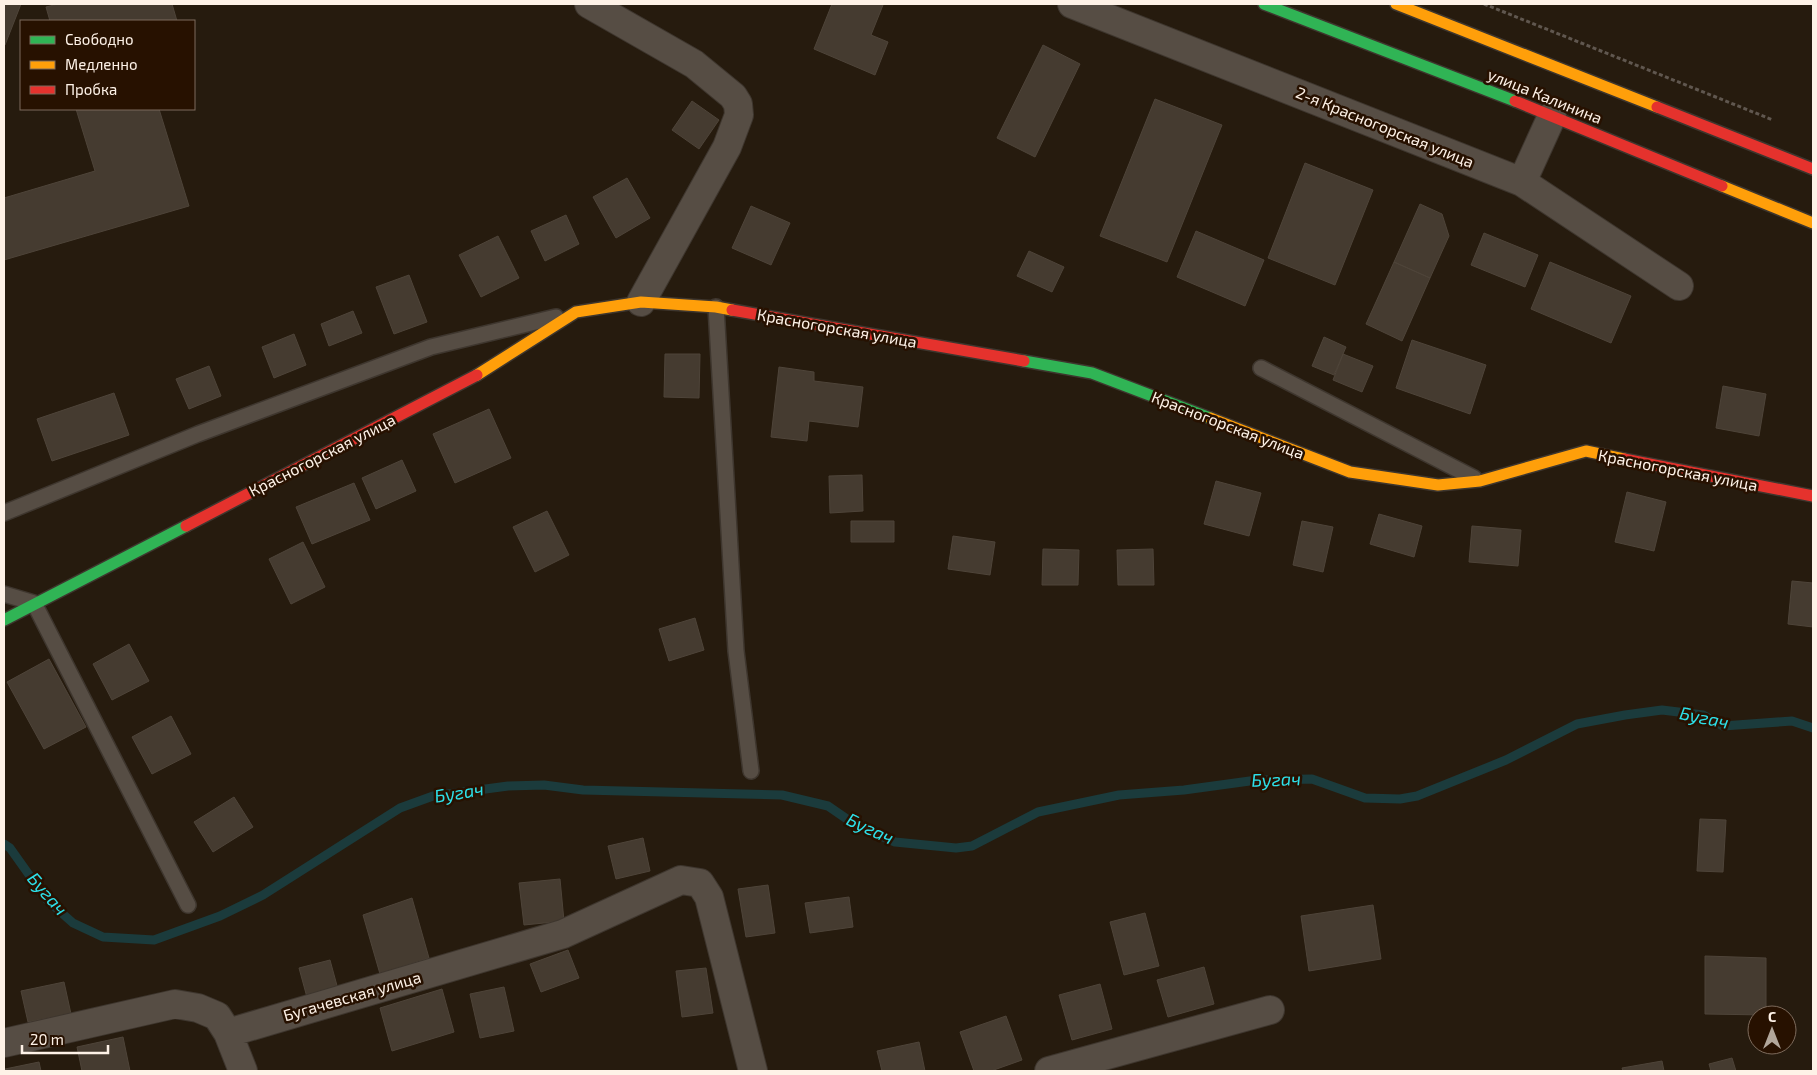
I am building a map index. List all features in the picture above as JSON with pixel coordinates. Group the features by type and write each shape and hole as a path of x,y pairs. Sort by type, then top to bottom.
{"street":[{"path":"589,4 694,64 733,96 738,104 740,115 727,146 641,302"},
{"name":"2-я Красногорская улица","path":"1072,4 1522,182 1679,286"},
{"name":"улица Калинина","path":"1264,4 1552,116 1813,224"},
{"name":"улица Калинина","path":"1396,4 1813,169"},
{"path":"1522,182 1552,116"},
{"name":"Красногорская улица","path":"4,620 488,370 576,312 641,302 716,307 1092,373 1350,472 1438,485 1480,481 1586,451 1813,496"},
{"name":"Бугачевская улица","path":"228,1033 563,934 681,880 700,883 709,897 753,1071"},
{"path":"4,1043 175,1004 198,1008 217,1016 228,1033 243,1071"},
{"path":"1048,1071 1270,1010"}],"lane":[{"path":"716,307 735,642 751,771"},
{"path":"4,513 198,434 432,347 576,312"},
{"path":"1261,368 1480,481"},
{"path":"4,594 34,603 188,905"}],"path":[{"path":"1484,4 1778,122"}],"building":[{"path":"4,4 21,4 5,45 4,45"},
{"path":"58,4 172,4 177,20 50,20 46,7"},
{"path":"832,4 883,5 871,35 888,42 875,75 814,49"},
{"path":"1043,45 1080,64 1035,157 997,138"},
{"path":"1155,99 1222,125 1167,262 1100,236"},
{"path":"692,101 719,120 699,149 672,130"},
{"path":"76,110 159,110 189,206 4,260 4,198 95,171"},
{"path":"1305,163 1373,190 1335,285 1268,258"},
{"path":"627,178 650,218 616,238 593,197"},
{"path":"1420,204 1442,214 1449,236 1430,278 1394,262"},
{"path":"751,206 790,223 771,265 732,248"},
{"path":"566,215 579,244 545,261 531,231"},
{"path":"1196,231 1264,260 1245,306 1177,277"},
{"path":"1484,233 1538,255 1525,287 1471,265"},
{"path":"498,236 519,278 481,297 459,255"},
{"path":"1029,251 1064,267 1052,292 1017,276"},
{"path":"1394,262 1430,278 1402,341 1366,324"},
{"path":"1550,262 1631,296 1611,343 1531,309"},
{"path":"409,275 427,322 394,334 376,287"},
{"path":"353,311 362,333 329,346 321,324"},
{"path":"294,334 306,365 274,378 262,347"},
{"path":"1324,337 1346,347 1334,375 1312,366"},
{"path":"1412,340 1486,365 1470,414 1396,388"},
{"path":"665,354 700,354 699,398 664,397"},
{"path":"1343,354 1373,366 1362,392 1333,380"},
{"path":"209,366 221,396 189,409 176,379"},
{"path":"779,367 814,372 814,381 863,387 858,427 809,421 807,441 771,437"},
{"path":"1723,386 1766,394 1759,436 1716,428"},
{"path":"114,393 129,435 52,461 37,419"},
{"path":"489,409 511,458 455,483 433,434"},
{"path":"402,460 416,491 376,509 362,478"},
{"path":"862,475 863,511 830,513 829,476"},
{"path":"1216,481 1261,493 1249,536 1204,524"},
{"path":"354,483 370,520 312,544 296,507"},
{"path":"1627,492 1666,502 1654,551 1615,542"},
{"path":"547,511 569,555 535,572 513,527"},
{"path":"1379,514 1422,526 1414,557 1370,544"},
{"path":"851,521 894,521 894,542 851,542"},
{"path":"1302,521 1333,527 1323,572 1293,565"},
{"path":"1472,526 1521,530 1518,566 1469,562"},
{"path":"953,536 995,542 990,575 948,569"},
{"path":"303,542 325,587 291,604 269,559"},
{"path":"1043,549 1079,550 1078,585 1042,585"},
{"path":"1153,549 1154,585 1118,585 1117,550"},
{"path":"1792,581 1813,583 1813,627 1788,624"},
{"path":"695,618 704,650 669,661 659,629"},
{"path":"129,644 149,681 112,700 93,664"},
{"path":"49,659 86,727 44,749 7,682"},
{"path":"171,716 191,754 152,774 132,737"},
{"path":"234,797 253,827 213,852 194,822"},
{"path":"1700,819 1726,820 1723,872 1697,871"},
{"path":"643,838 650,871 616,879 608,846"},
{"path":"560,879 564,921 524,925 519,883"},
{"path":"768,885 775,933 746,937 738,889"},
{"path":"849,897 853,927 810,933 805,903"},
{"path":"412,898 429,958 380,974 363,915"},
{"path":"1373,905 1381,959 1309,971 1301,916"},
{"path":"1145,913 1159,966 1124,975 1110,922"},
{"path":"568,950 579,978 541,992 530,964"},
{"path":"1705,956 1766,958 1766,1005 1747,1005 1747,1015 1705,1014"},
{"path":"330,960 339,993 308,1001 299,968"},
{"path":"1204,967 1214,1004 1168,1017 1157,980"},
{"path":"706,968 713,1013 682,1017 676,971"},
{"path":"64,982 71,1014 28,1022 21,991"},
{"path":"1100,984 1112,1029 1072,1040 1059,995"},
{"path":"504,987 514,1031 480,1038 470,994"},
{"path":"442,989 454,1032 392,1051 380,1008"},
{"path":"1006,1016 1022,1060 991,1071 974,1071 960,1032"},
{"path":"123,1037 130,1071 82,1071 77,1047"},
{"path":"919,1042 925,1071 882,1071 877,1051"},
{"path":"1732,1058 1736,1071 1711,1071 1709,1064"},
{"path":"1662,1061 1664,1071 1623,1071 1622,1068"},
{"path":"39,1062 41,1071 6,1071 5,1069"}],"waterway":[{"name":"Бугач","path":"4,844 10,848 47,900 73,923 103,937 154,940 220,916 263,895 400,808 433,796 508,786 544,785 583,790 782,795 828,806 857,826 895,842 956,848 972,846 1038,812 1119,795 1184,790 1257,780 1312,779 1365,798 1400,799 1417,796 1506,760 1577,724 1625,715 1662,710 1703,715 1723,726 1792,721 1813,728"}],"traffic: fast":[{"path":"1264,4 1515,101"},
{"path":"1024,361 1092,373 1210,418"},
{"path":"4,620 186,526"}],"traffic: slow":[{"path":"1396,4 1657,107"},
{"path":"1722,186 1813,223"},
{"path":"477,375 576,312 641,302 716,307 732,310"},
{"path":"1210,418 1350,472 1438,485 1480,481 1586,451 1624,459"}],"traffic: jam":[{"path":"1515,101 1722,186"},
{"path":"1657,107 1813,169"},
{"path":"732,310 1024,361"},
{"path":"186,526 477,375"},
{"path":"1624,459 1813,496"}]}
